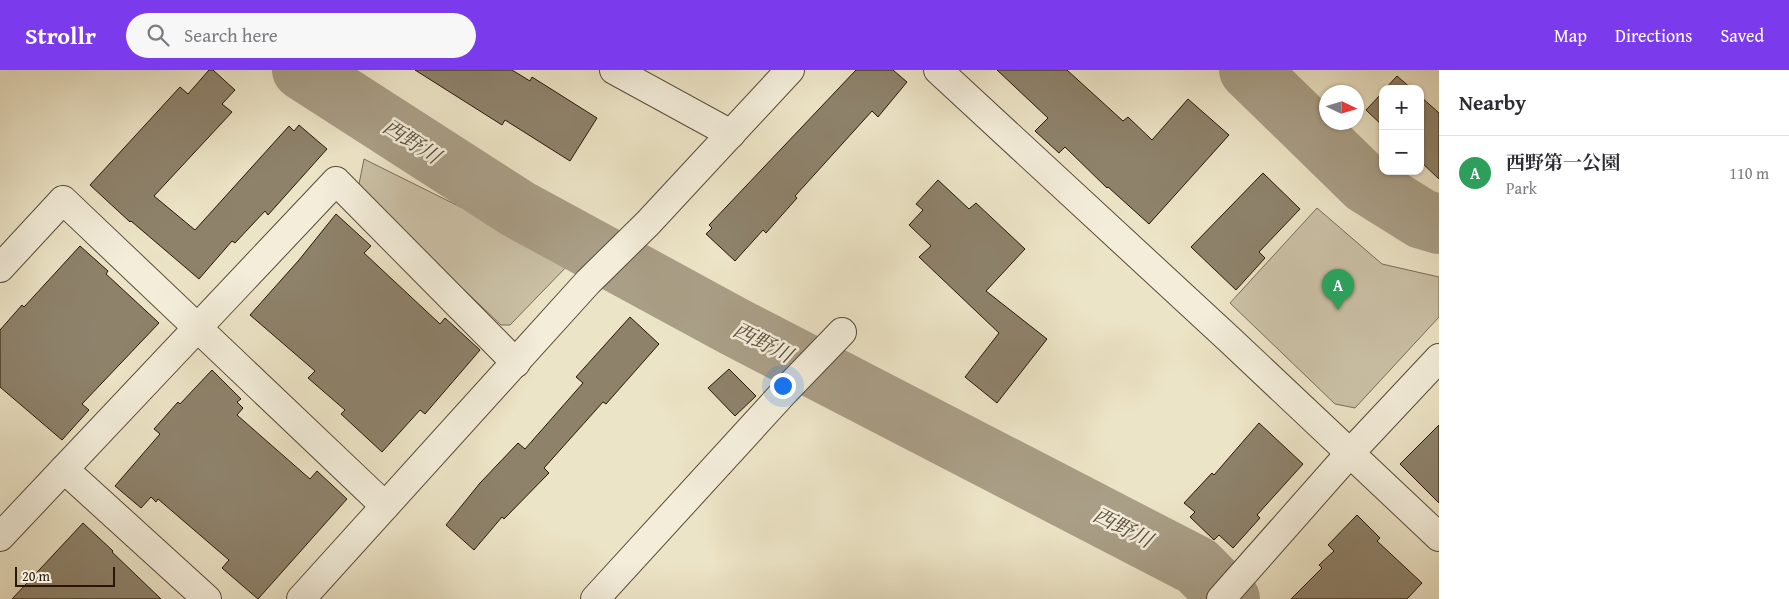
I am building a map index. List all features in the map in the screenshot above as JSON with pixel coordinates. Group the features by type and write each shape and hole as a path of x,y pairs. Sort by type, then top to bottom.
{"street":[{"path":"614,70 731,134"},
{"path":"301,599 588,282 648,223 790,70"},
{"path":"938,70 1439,538"},
{"path":"0,537 336,181 516,363"},
{"path":"0,268 63,200 385,506"},
{"path":"595,599 842,332"},
{"path":"1221,599 1350,453 1439,358"},
{"path":"64,469 208,599"}],"shaded area":[{"path":"364,159 571,262 510,325 501,325 358,189"},
{"path":"1317,208 1382,264 1439,277 1439,317 1355,408 1335,404 1230,303"}],"building":[{"path":"209,70 213,70 235,90 222,104 232,112 154,196 195,230 289,126 294,131 299,125 327,149 268,215 265,211 235,243 232,241 199,279 130,222 90,185 180,87 188,94"},
{"path":"415,70 512,70 530,81 532,77 597,118 570,161 505,120 502,125"},
{"path":"856,70 893,70 907,82 878,117 872,111 795,196 797,198 766,233 763,230 735,261 706,234 712,228 709,225"},
{"path":"997,70 1067,70 1123,121 1128,117 1152,140 1188,99 1229,135 1149,224 1107,188 1065,147 1059,153 1035,131 1048,118"},
{"path":"1397,76 1407,85 1389,85"},
{"path":"1379,96 1379,122 1366,110"},
{"path":"1424,100 1439,113 1439,179 1424,165"},
{"path":"1263,173 1300,209 1259,252 1265,258 1236,290 1191,247"},
{"path":"938,180 969,209 976,203 1025,249 986,291 1047,339 997,403 965,377 999,333 919,257 931,246 909,225 923,210 916,204"},
{"path":"336,214 371,246 364,253 440,324 445,318 480,350 425,414 420,410 382,452 341,414 345,410 308,378 315,371 250,315 299,260"},
{"path":"80,246 108,271 106,274 159,323 82,404 89,410 62,440 0,387 0,330 22,305 24,307"},
{"path":"630,317 659,344 606,404 603,402 544,468 549,473 504,519 502,517 474,550 446,525 480,483 518,443 525,449 583,383 576,377"},
{"path":"729,369 756,396 735,416 708,388"},
{"path":"212,370 241,399 237,402 243,408 237,415 310,479 317,471 347,499 258,599 222,568 229,560 158,499 156,502 151,497 141,508 115,486 160,434 154,429 178,402 180,404"},
{"path":"1259,423 1303,464 1257,515 1260,518 1233,548 1219,535 1214,540 1190,517 1195,512 1184,503 1212,473 1214,475"},
{"path":"1439,425 1439,503 1400,464"},
{"path":"1357,515 1380,538 1377,541 1422,583 1407,599 1291,599 1322,568 1319,565 1334,551 1328,545"},
{"path":"83,523 113,551 161,599 12,599"}],"waterway":[{"name":"西野川","path":"302,70 518,209 735,327 1197,566 1230,599"},
{"path":"1249,70 1366,184 1422,219 1439,224"}],"place":[{"name":"西野第一公園","path":"1338,310"}]}
